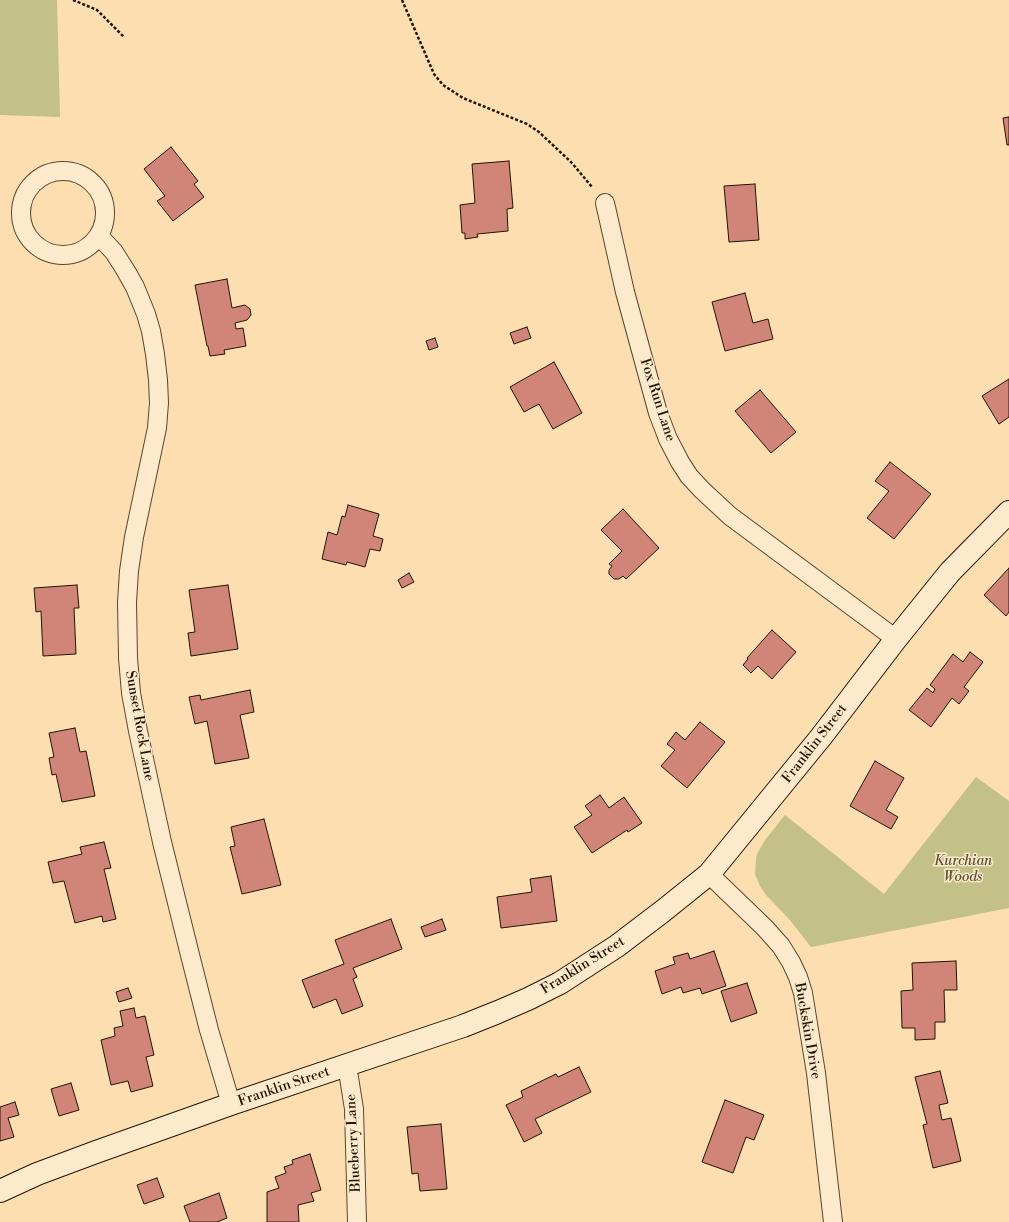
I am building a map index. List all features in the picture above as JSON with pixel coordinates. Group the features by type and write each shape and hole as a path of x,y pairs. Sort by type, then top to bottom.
{"main road":[{"name":"Franklin Street","path":"0,1191 37,1174 231,1104 463,1026 491,1015 560,983 622,942 709,874 821,737 896,639 950,572 1009,512"}],"street":[{"path":"54,172 71,172 86,178 98,189 104,204 105,220 99,236 94,243 87,248 72,254 56,254 47,252 40,248 28,237 22,222 22,205 28,190 39,178 54,172"},
{"name":"Fox Run Lane","path":"605,203 625,292 658,414 668,439 688,476 730,516 896,639"},
{"name":"Sunset Rock Lane","path":"99,236 114,252 135,287 146,314 155,354 158,388 157,428 134,537 128,587 127,650 131,693 162,842 209,1030 231,1104"},
{"name":"Buckskin Drive","path":"709,874 765,928 781,946 798,977 803,993 816,1073 833,1222"},
{"name":"Blueberry Lane","path":"347,1065 354,1109 358,1222"}],"path":[{"path":"73,0 97,10 124,37"},
{"path":"402,0 434,74 443,85 463,98 527,124 539,132 572,163 605,203"}],"green space":[{"path":"0,0 57,0 60,117 0,115"},
{"name":"Kurchian Woods","path":"976,777 1009,801 1009,908 811,947 760,886 755,874 757,854 765,840 785,815 884,894"}],"building":[{"path":"1009,117 1009,145 1007,145 1003,118"},
{"path":"171,147 198,181 194,184 204,197 173,221 157,201 165,196 144,169"},
{"path":"509,161 513,208 507,209 508,231 477,234 478,237 465,239 465,233 462,233 460,205 475,203 472,164"},
{"path":"755,184 759,240 729,242 724,186"},
{"path":"227,279 232,308 245,305 250,309 251,315 247,320 235,323 236,329 243,328 246,346 224,350 225,354 210,356 195,285"},
{"path":"745,293 753,323 768,319 773,339 725,351 712,302"},
{"path":"527,327 531,338 514,344 510,333"},
{"path":"435,338 438,347 429,350 426,341"},
{"path":"554,362 582,413 553,429 539,404 524,412 510,387"},
{"path":"1009,379 1009,417 999,424 982,396"},
{"path":"760,390 796,432 771,453 735,411"},
{"path":"890,462 931,494 894,539 867,518 889,491 875,481"},
{"path":"348,505 379,514 373,536 383,539 380,551 370,549 365,567 347,562 346,565 322,559 328,532 337,535 342,516 345,517"},
{"path":"623,509 659,548 626,579 623,576 619,579 614,579 609,574 609,570 612,566 609,564 622,551 601,530"},
{"path":"1009,568 1009,612 1006,616 984,595"},
{"path":"409,573 414,582 402,588 398,580"},
{"path":"77,585 79,608 74,608 76,654 43,656 41,611 36,612 34,588"},
{"path":"228,585 238,649 191,656 188,633 195,632 189,590"},
{"path":"772,630 796,652 772,679 758,666 751,673 743,665 748,659 747,658"},
{"path":"970,652 983,662 964,687 969,691 959,704 952,698 931,727 909,710 927,688 933,693 935,689 930,685 953,654 963,662"},
{"path":"250,690 254,712 240,715 249,758 215,764 207,721 195,724 189,697 200,695 201,700"},
{"path":"700,722 725,742 687,788 661,766 675,750 667,744 676,732 685,740"},
{"path":"75,728 80,752 86,751 95,796 62,802 56,774 52,775 49,758 54,757 49,733"},
{"path":"875,761 904,778 886,810 898,817 891,829 850,806"},
{"path":"600,795 609,808 624,797 642,823 628,832 627,830 592,853 574,827 592,815 585,806"},
{"path":"264,819 281,885 242,894 230,847 235,846 231,827"},
{"path":"104,842 111,868 104,869 116,919 103,922 102,916 75,923 64,881 53,883 48,862 82,854 80,847"},
{"path":"551,876 557,921 501,928 497,897 532,892 530,879"},
{"path":"391,919 402,949 353,968 357,977 353,979 363,1006 342,1014 336,999 313,1008 302,980 344,964 335,940"},
{"path":"442,919 446,930 425,937 421,927"},
{"path":"714,951 726,986 702,994 700,988 683,993 681,987 662,994 655,971 675,964 673,957 688,953 690,959"},
{"path":"956,961 957,990 944,990 945,1022 935,1022 935,1039 915,1040 915,1028 902,1028 901,991 913,990 912,963"},
{"path":"747,983 757,1013 731,1022 721,991"},
{"path":"128,988 132,998 119,1002 116,992"},
{"path":"134,1008 136,1018 145,1016 154,1055 146,1057 153,1086 131,1092 128,1081 111,1085 101,1040 115,1036 114,1028 123,1026 120,1011"},
{"path":"579,1067 591,1092 535,1119 542,1133 524,1142 506,1105 523,1097 521,1091 556,1074 558,1077"},
{"path":"940,1071 948,1103 939,1105 942,1120 951,1118 961,1161 933,1168 923,1125 927,1124 915,1077"},
{"path":"71,1083 79,1110 59,1116 51,1089"},
{"path":"725,1100 764,1115 754,1140 746,1137 733,1173 702,1162"},
{"path":"15,1102 19,1115 8,1118 14,1137 0,1141 0,1107"},
{"path":"441,1124 447,1189 420,1191 418,1173 412,1174 407,1127"},
{"path":"310,1154 321,1190 311,1193 314,1201 298,1205 299,1222 267,1222 267,1192 279,1188 275,1177 286,1173 284,1167 293,1164 292,1160"},
{"path":"157,1178 164,1197 144,1204 137,1185"},
{"path":"219,1193 227,1218 217,1222 190,1222 184,1206"}]}
